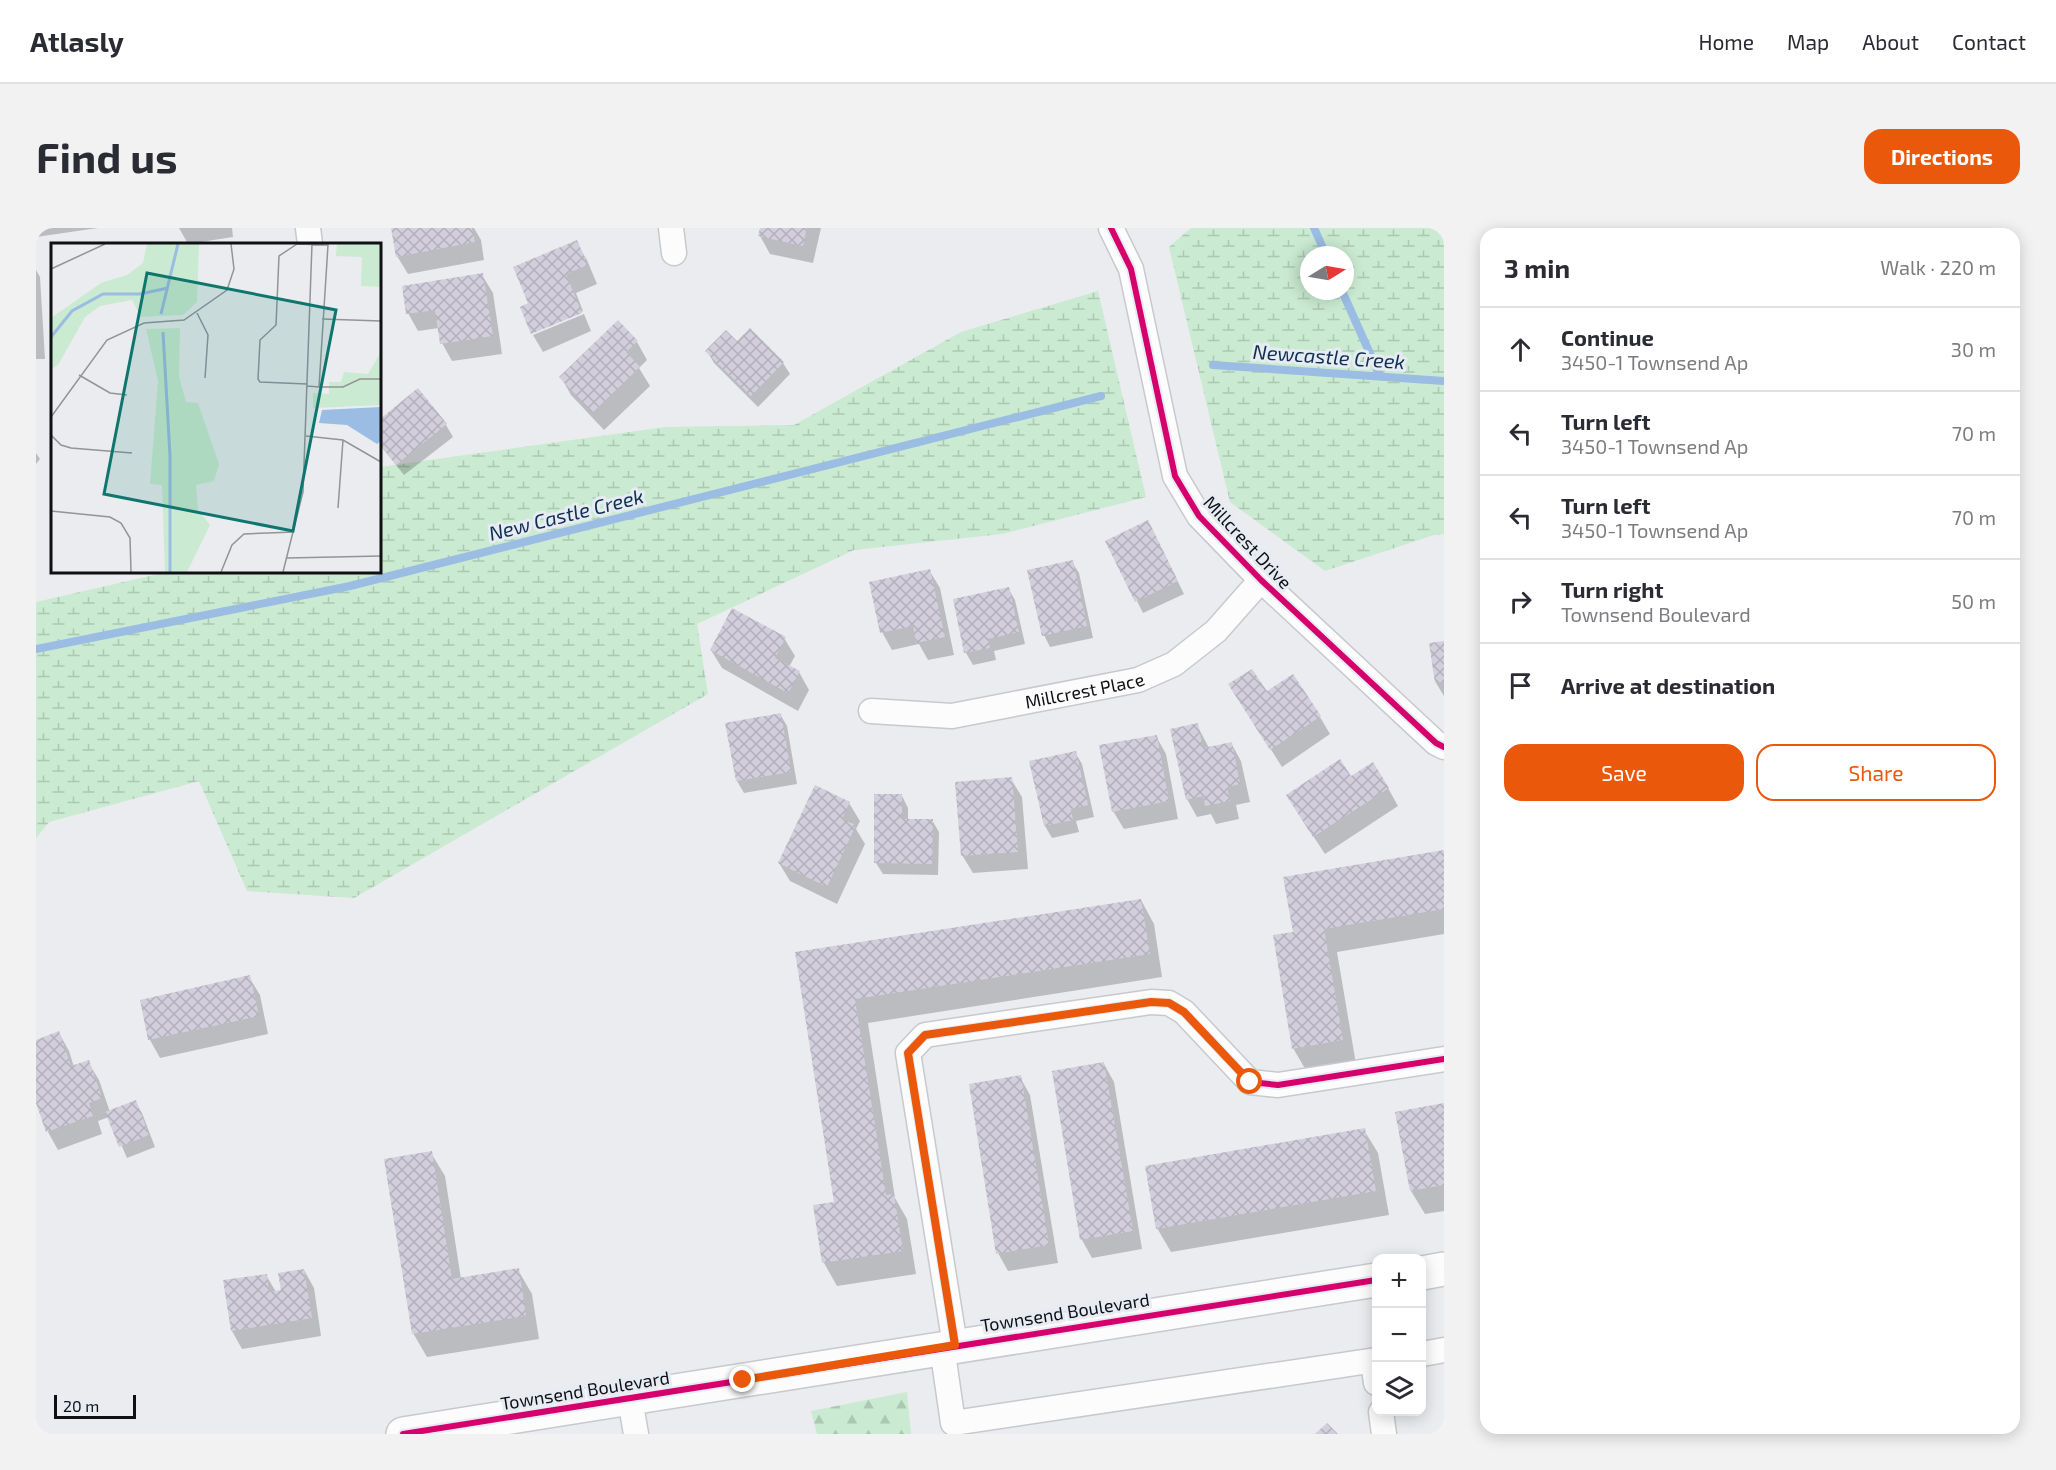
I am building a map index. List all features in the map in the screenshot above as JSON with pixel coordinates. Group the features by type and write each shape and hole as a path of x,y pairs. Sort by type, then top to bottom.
{"street":[{"path":"308,228 310,243"},
{"path":"671,228 674,253"},
{"name":"Millcrest Drive","path":"1111,228 1131,269 1175,476 1198,516 1261,580 1436,743 1444,747"},
{"name":"Millcrest Place","path":"871,711 952,716 1138,680 1174,664 1216,631 1261,580"},
{"path":"1372,1368 954,1428 949,1346 908,1053 925,1035 1151,1002 1169,1003 1184,1012 1250,1082 1278,1086 1444,1059"},
{"path":"1426,1272 1444,1269"},
{"name":"Townsend Boulevard","path":"403,1434 1372,1281"},
{"path":"1426,1353 1444,1350"},
{"path":"630,1399 636,1434"},
{"path":"1382,1416 1384,1434"}],"green space":[{"path":"1191,228 1444,228 1444,534 1434,535 1325,571 1230,502 1169,247"},
{"path":"1098,291 1146,497 1002,534 854,550 697,624 708,694 354,898 247,891 199,781 49,822 36,838 36,602 163,573 381,573 381,467 665,427 794,425 961,332"},
{"path":"907,1392 911,1434 817,1434 811,1411"}],"building":[{"path":"391,228 472,228 475,242 396,257"},
{"path":"760,228 807,228 803,246 758,236"},
{"path":"577,240 588,265 566,274 582,313 531,334 520,307 528,303 513,267"},
{"path":"483,273 493,336 440,344 435,310 406,314 402,286"},
{"path":"618,320 638,341 626,352 640,367 592,413 559,377"},
{"path":"750,328 784,362 751,396 705,351 726,330 737,341"},
{"path":"418,388 447,424 396,465 381,445 381,418"},
{"path":"1148,520 1178,581 1135,602 1105,541"},
{"path":"1073,560 1087,626 1042,636 1027,570"},
{"path":"930,569 945,637 916,643 913,626 880,633 869,582"},
{"path":"1009,587 1019,632 988,639 990,648 964,653 953,599"},
{"path":"732,608 786,637 775,658 800,671 788,693 710,650"},
{"path":"1444,641 1444,682 1435,683 1429,643"},
{"path":"1252,669 1267,691 1293,674 1321,716 1270,750 1228,684"},
{"path":"781,713 791,772 736,781 725,723"},
{"path":"1198,723 1203,748 1232,742 1240,784 1227,787 1230,801 1205,806 1203,796 1186,800 1170,729"},
{"path":"1157,735 1169,801 1112,812 1099,745"},
{"path":"1076,751 1088,805 1071,809 1073,820 1044,826 1029,761"},
{"path":"1340,759 1351,776 1373,762 1389,788 1313,837 1286,795"},
{"path":"1012,777 1018,852 961,856 955,782"},
{"path":"815,785 850,802 842,819 856,825 827,887 778,863"},
{"path":"874,794 902,794 902,819 933,819 932,864 874,863"},
{"path":"1444,850 1444,909 1324,929 1343,1040 1292,1049 1273,935 1293,932 1283,877"},
{"path":"1141,899 1150,954 855,999 886,1195 894,1194 903,1251 822,1263 813,1205 834,1202 795,952"},
{"path":"250,975 259,1016 148,1040 140,1000"},
{"path":"59,1031 71,1066 89,1060 102,1098 89,1103 93,1116 46,1132 36,1103 36,1040"},
{"path":"1104,1062 1133,1231 1080,1240 1052,1071"},
{"path":"1021,1075 1049,1245 996,1254 969,1084"},
{"path":"136,1100 149,1135 119,1147 105,1112"},
{"path":"1444,1103 1444,1185 1410,1191 1395,1112"},
{"path":"1365,1128 1376,1191 1156,1229 1145,1166"},
{"path":"432,1151 452,1279 519,1268 526,1316 412,1334 384,1159"},
{"path":"304,1269 312,1318 231,1331 223,1280 267,1274 269,1292 281,1290 278,1273"},
{"path":"1327,1423 1338,1434 1315,1434"}],"waterway":[{"path":"1314,228 1322,246"},
{"path":"1346,300 1380,376"},
{"name":"Newcastle Creek","path":"1213,365 1444,381"},
{"name":"New Castle Creek","path":"36,649 350,586 1101,396"}],"cycle path":[{"path":"1111,228 1131,269 1175,476 1199,516 1261,580 1436,743 1444,747"},
{"path":"955,1345 908,1053 925,1035 1151,1002 1169,1003 1184,1012 1250,1082 1278,1085 1444,1059"},
{"path":"403,1434 1372,1281"}],"route":[{"path":"743,1380 955,1345 908,1053 925,1035 1151,1002 1169,1003 1184,1012 1250,1082"}]}
